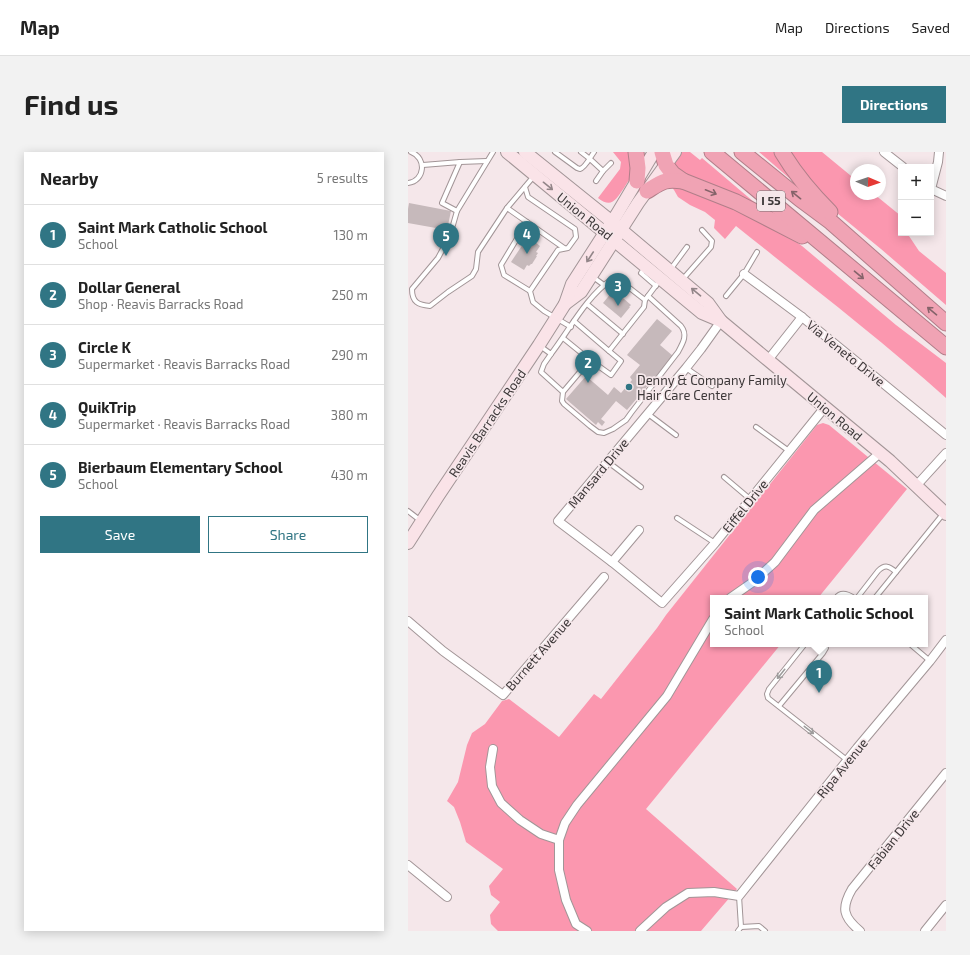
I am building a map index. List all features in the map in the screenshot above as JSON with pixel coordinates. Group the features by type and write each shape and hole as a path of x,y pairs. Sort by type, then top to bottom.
{"highway":[{"path":"636,152 642,186 667,180 683,181"},
{"name":"I 55","path":"712,152 946,347"},
{"name":"I 55","path":"742,152 831,222 946,322"},
{"path":"782,152 817,199 850,230 859,246"},
{"path":"662,154 673,174 683,181 736,202 829,250"}],"main road":[{"name":"Union Road","path":"507,152 662,278 702,313 721,321"},
{"name":"Union Road","path":"525,152 622,230 662,278 682,280 708,302 721,321 880,453 945,513"},
{"name":"Reavis Barracks Road","path":"565,304 581,292 622,230 642,186 662,154"},
{"name":"Reavis Barracks Road","path":"408,543 565,304 572,284 605,232 626,200 642,186 662,154"},
{"path":"592,206 615,206 626,200"}],"street":[{"path":"884,152 899,164"},
{"path":"934,177 939,152"},
{"path":"934,190 946,196"},
{"name":"Via Veneto Drive","path":"744,274 802,317 946,435"},
{"path":"768,360 802,317"},
{"name":"Mansard Drive","path":"662,604 612,562 558,521 702,349 721,321"},
{"name":"Eiffel Drive","path":"662,604 715,543 825,407"},
{"path":"734,595 753,582 775,562 814,510 880,453"},
{"path":"916,486 946,453"},
{"path":"612,562 639,530"},
{"name":"Burnett Avenue","path":"408,621 443,651 502,695 604,577"},
{"path":"587,931 576,924 566,900 559,870 559,840 565,823 577,805 667,696 710,624"},
{"name":"Ripa Avenue","path":"739,896 847,760 946,640"},
{"path":"494,749 490,767 492,786 501,803 520,820 540,834 559,840"},
{"name":"Fabian Drive","path":"860,931 852,925 845,913 845,902 852,889 946,773"},
{"path":"408,865 447,897"},
{"path":"640,931 666,907 688,893 714,892 739,896"},
{"path":"925,931 946,905"}],"lane":[{"path":"408,183 416,180 420,176 423,165 418,156 411,152"},
{"path":"493,152 457,212 445,245 438,258 412,289 412,296 420,305 430,306 472,276 476,269 478,252 507,208 534,175"},
{"path":"555,152 578,168 582,168 594,152"},
{"path":"581,152 603,171"},
{"path":"423,165 487,161"},
{"path":"457,212 442,203 460,162"},
{"path":"596,181 611,163"},
{"path":"525,187 528,197 575,229 576,237 568,248 558,250 530,291"},
{"path":"507,208 564,248"},
{"path":"527,222 501,265 504,274 530,291 533,302 544,311 570,327"},
{"path":"682,280 711,247 712,241 702,230"},
{"path":"609,351 644,307 647,298 687,247"},
{"path":"726,296 744,274 757,252"},
{"path":"592,276 604,285"},
{"path":"563,392 541,372 544,364 587,304 604,285 612,279 618,279 647,298 681,326 685,334 685,340 678,352 626,420 613,430 604,433 598,432 590,426 562,401 563,392 590,360"},
{"path":"587,304 623,334"},
{"path":"563,338 611,375 621,361 574,321"},
{"path":"539,345 551,354"},
{"path":"686,368 712,386"},
{"path":"648,414 676,435"},
{"path":"756,427 789,451"},
{"path":"607,461 641,487"},
{"path":"724,477 750,499"},
{"path":"408,511 421,522"},
{"path":"877,595 945,513"},
{"path":"677,518 715,543"},
{"path":"858,595 882,567 890,567 896,572"},
{"path":"840,595 844,593 850,595"},
{"path":"803,647 769,689 767,694 768,698 847,760"},
{"path":"779,706 823,653 826,647"},
{"path":"914,647 930,661"},
{"path":"739,896 740,929 759,926 765,931"}],"shaded area":[{"path":"613,152 630,152 631,175 616,199 610,203 607,203 598,198 620,169 621,162"},
{"path":"682,152 690,152 700,160 702,158 761,208 680,174 673,164"},
{"path":"759,152 775,152 796,184"},
{"path":"788,152 822,152 850,175 850,200 881,200 898,214 898,236 909,236 919,251 946,273 946,305 881,249 837,213"},
{"path":"670,185 674,185 746,212 781,231 802,246 896,325 946,363 946,398 869,332 736,226 725,239 714,228 715,220 705,212 678,197"},
{"path":"823,423 829,425 907,489 820,595 710,595 710,647 779,647 646,809 737,889 701,931 498,931 491,924 490,915 500,902 491,895 489,886 503,869 466,842 454,807 447,801 458,782 467,745 472,733 485,724 502,701 509,699 559,737 594,694 601,699 817,425"}],"building":[{"path":"409,203 451,211 447,230 408,223"},
{"path":"527,238 531,239 540,246 536,252 538,253 537,256 532,264 529,266 527,265 524,270 511,262"},
{"path":"615,291 631,305 621,318 603,303 612,292 613,293"},
{"path":"657,319 672,331 660,345 673,356 627,410 616,401 601,419 605,422 602,426 598,422 596,425 566,399 586,376 608,395 614,387 621,393 632,380 630,377 640,365 627,355"}],"place":[{"name":"QuikTrip","path":"527,254"},
{"name":"Bierbaum Elementary School","path":"446,256"},
{"name":"Circle K","path":"618,306"},
{"name":"Dollar General","path":"588,383"},
{"name":"Denny & Company Family Hair Care Center","path":"629,387"},
{"name":"Saint Mark Catholic School","path":"819,693"}]}
